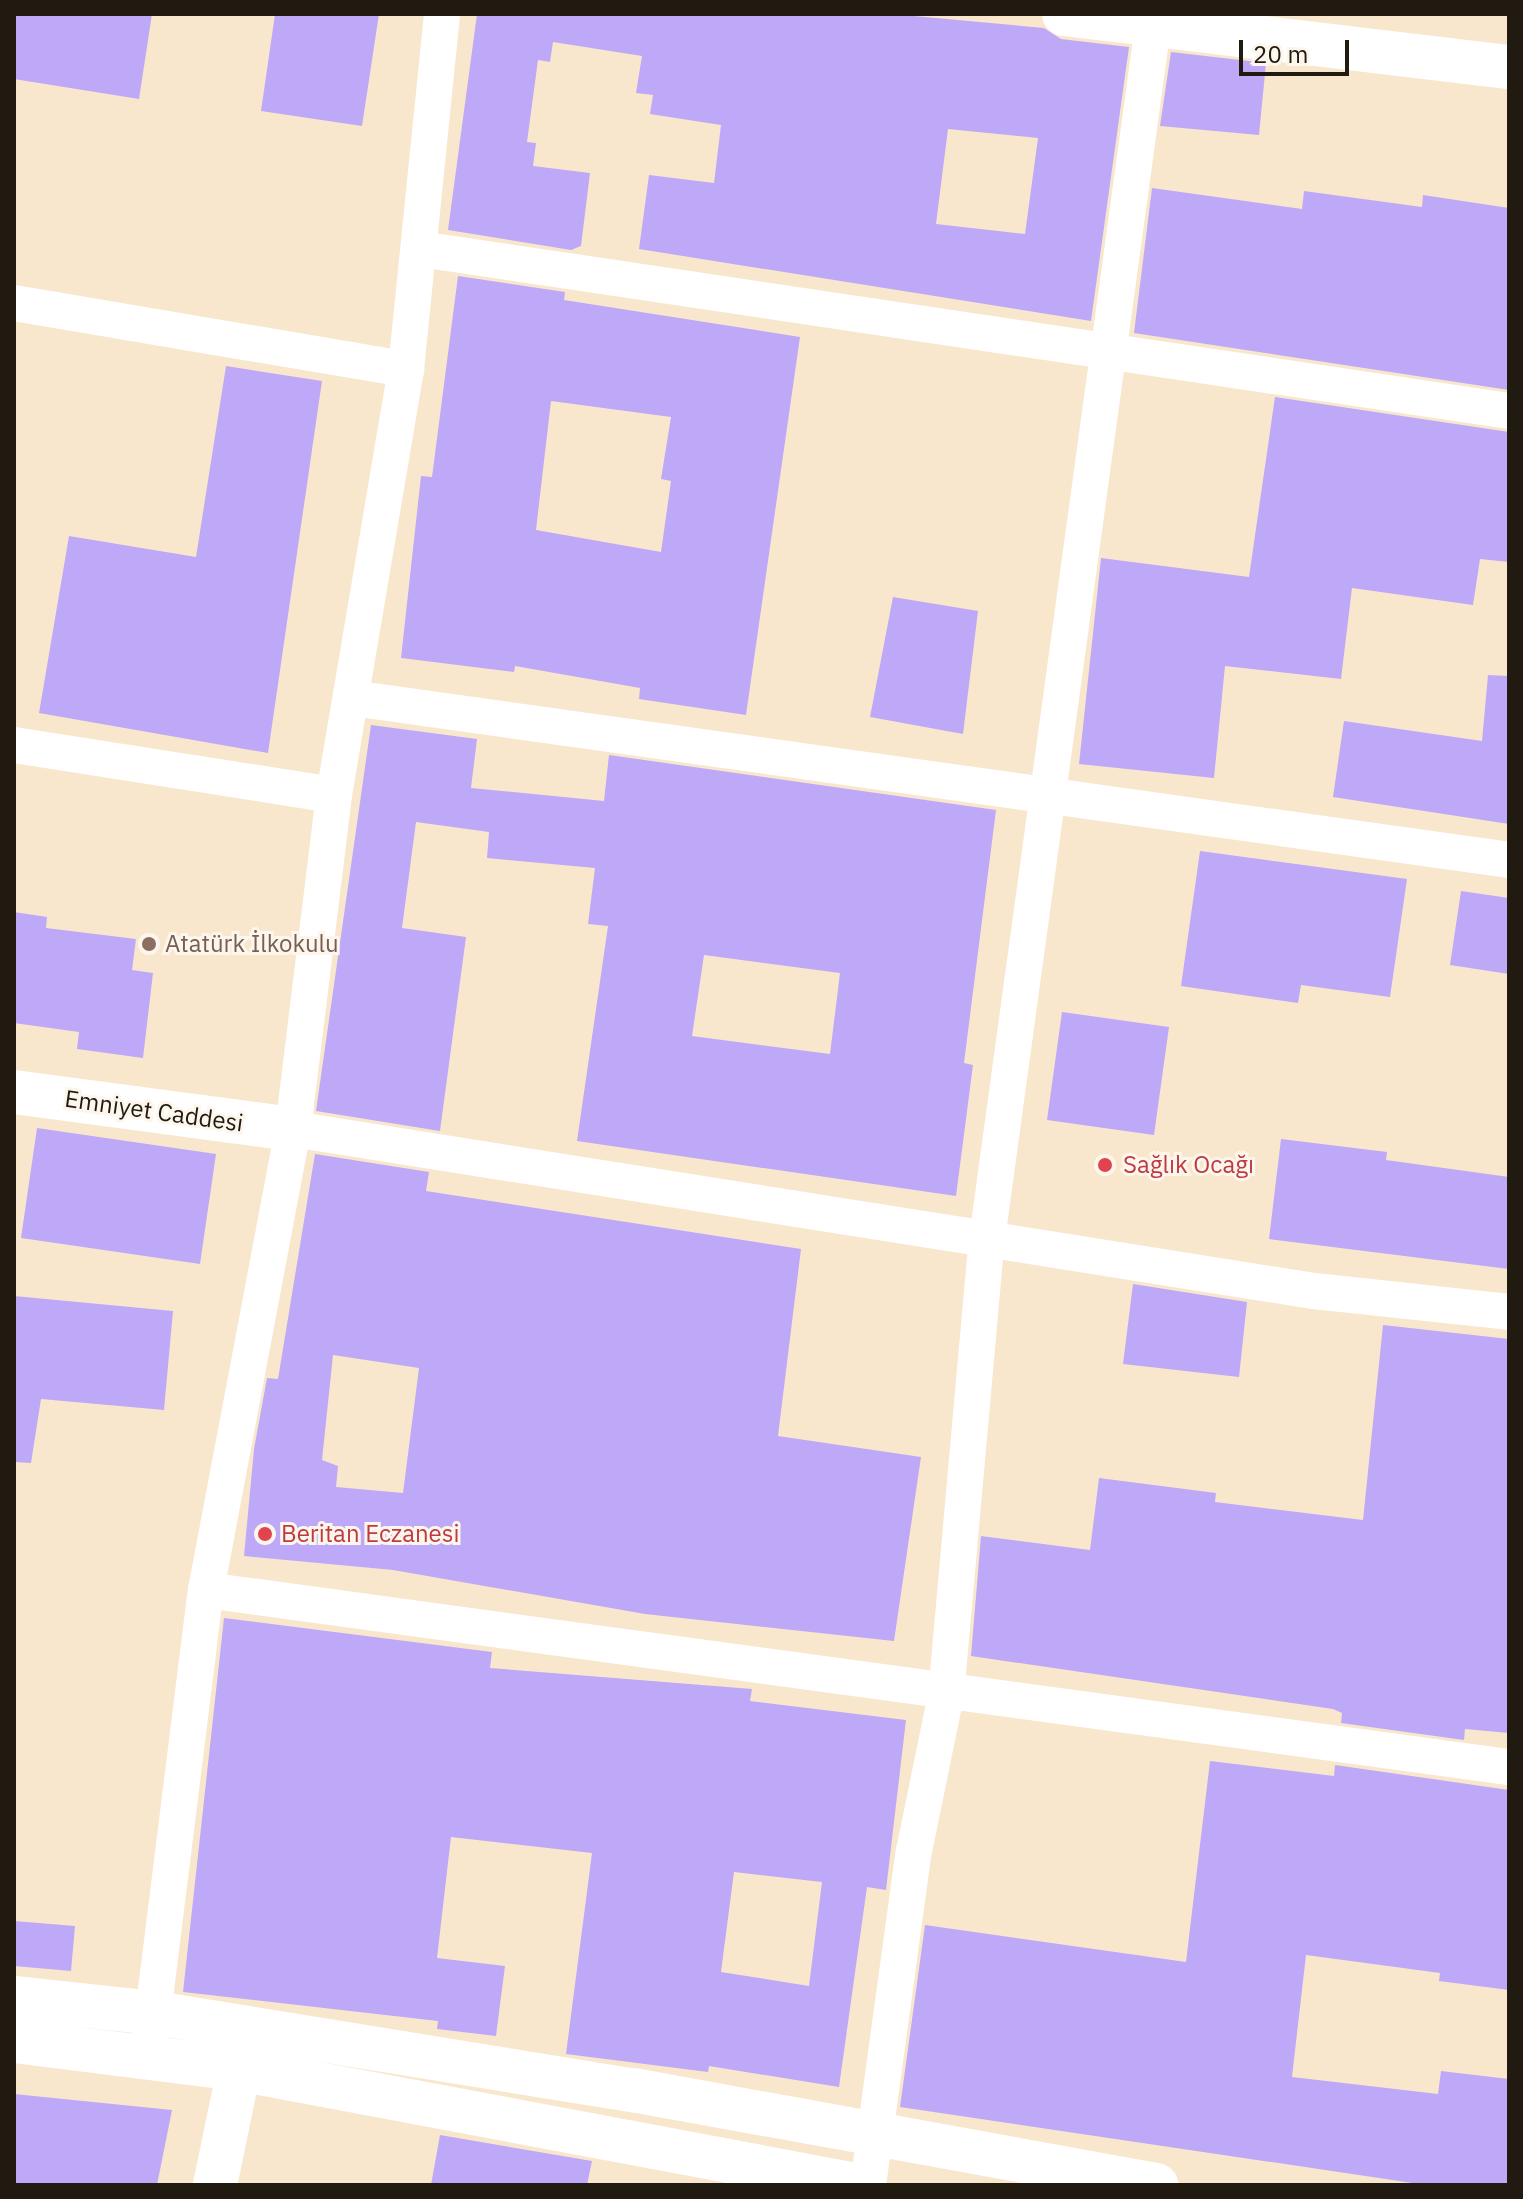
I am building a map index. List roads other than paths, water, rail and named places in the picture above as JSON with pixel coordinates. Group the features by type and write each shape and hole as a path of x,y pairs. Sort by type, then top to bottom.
{"street":[{"path":"147,2055 155,2013 206,1590 293,1129 334,795 406,369 442,14"},
{"path":"1064,14 1509,67"},
{"path":"868,2185 914,1851 946,1695 987,1239 1052,801 1153,26"},
{"path":"420,249 1108,355 1509,411"},
{"path":"14,303 406,369"},
{"path":"352,698 1052,801 1509,860"},
{"path":"14,745 334,795"},
{"name":"Emniyet Caddesi","path":"14,1092 293,1129"},
{"path":"293,1129 1314,1291 1509,1312"},
{"path":"206,1590 946,1695 1509,1767"},
{"path":"14,1998 155,2013 1156,2185"},
{"path":"14,2041 147,2055 239,2069 856,2185"},
{"path":"215,2185 239,2069"}],"place":[{"name":"Atatürk İlkokulu","path":"149,944"},
{"name":"Sağlık Ocağı","path":"1105,1165"},
{"name":"Beritan Eczanesi","path":"265,1534"}]}
